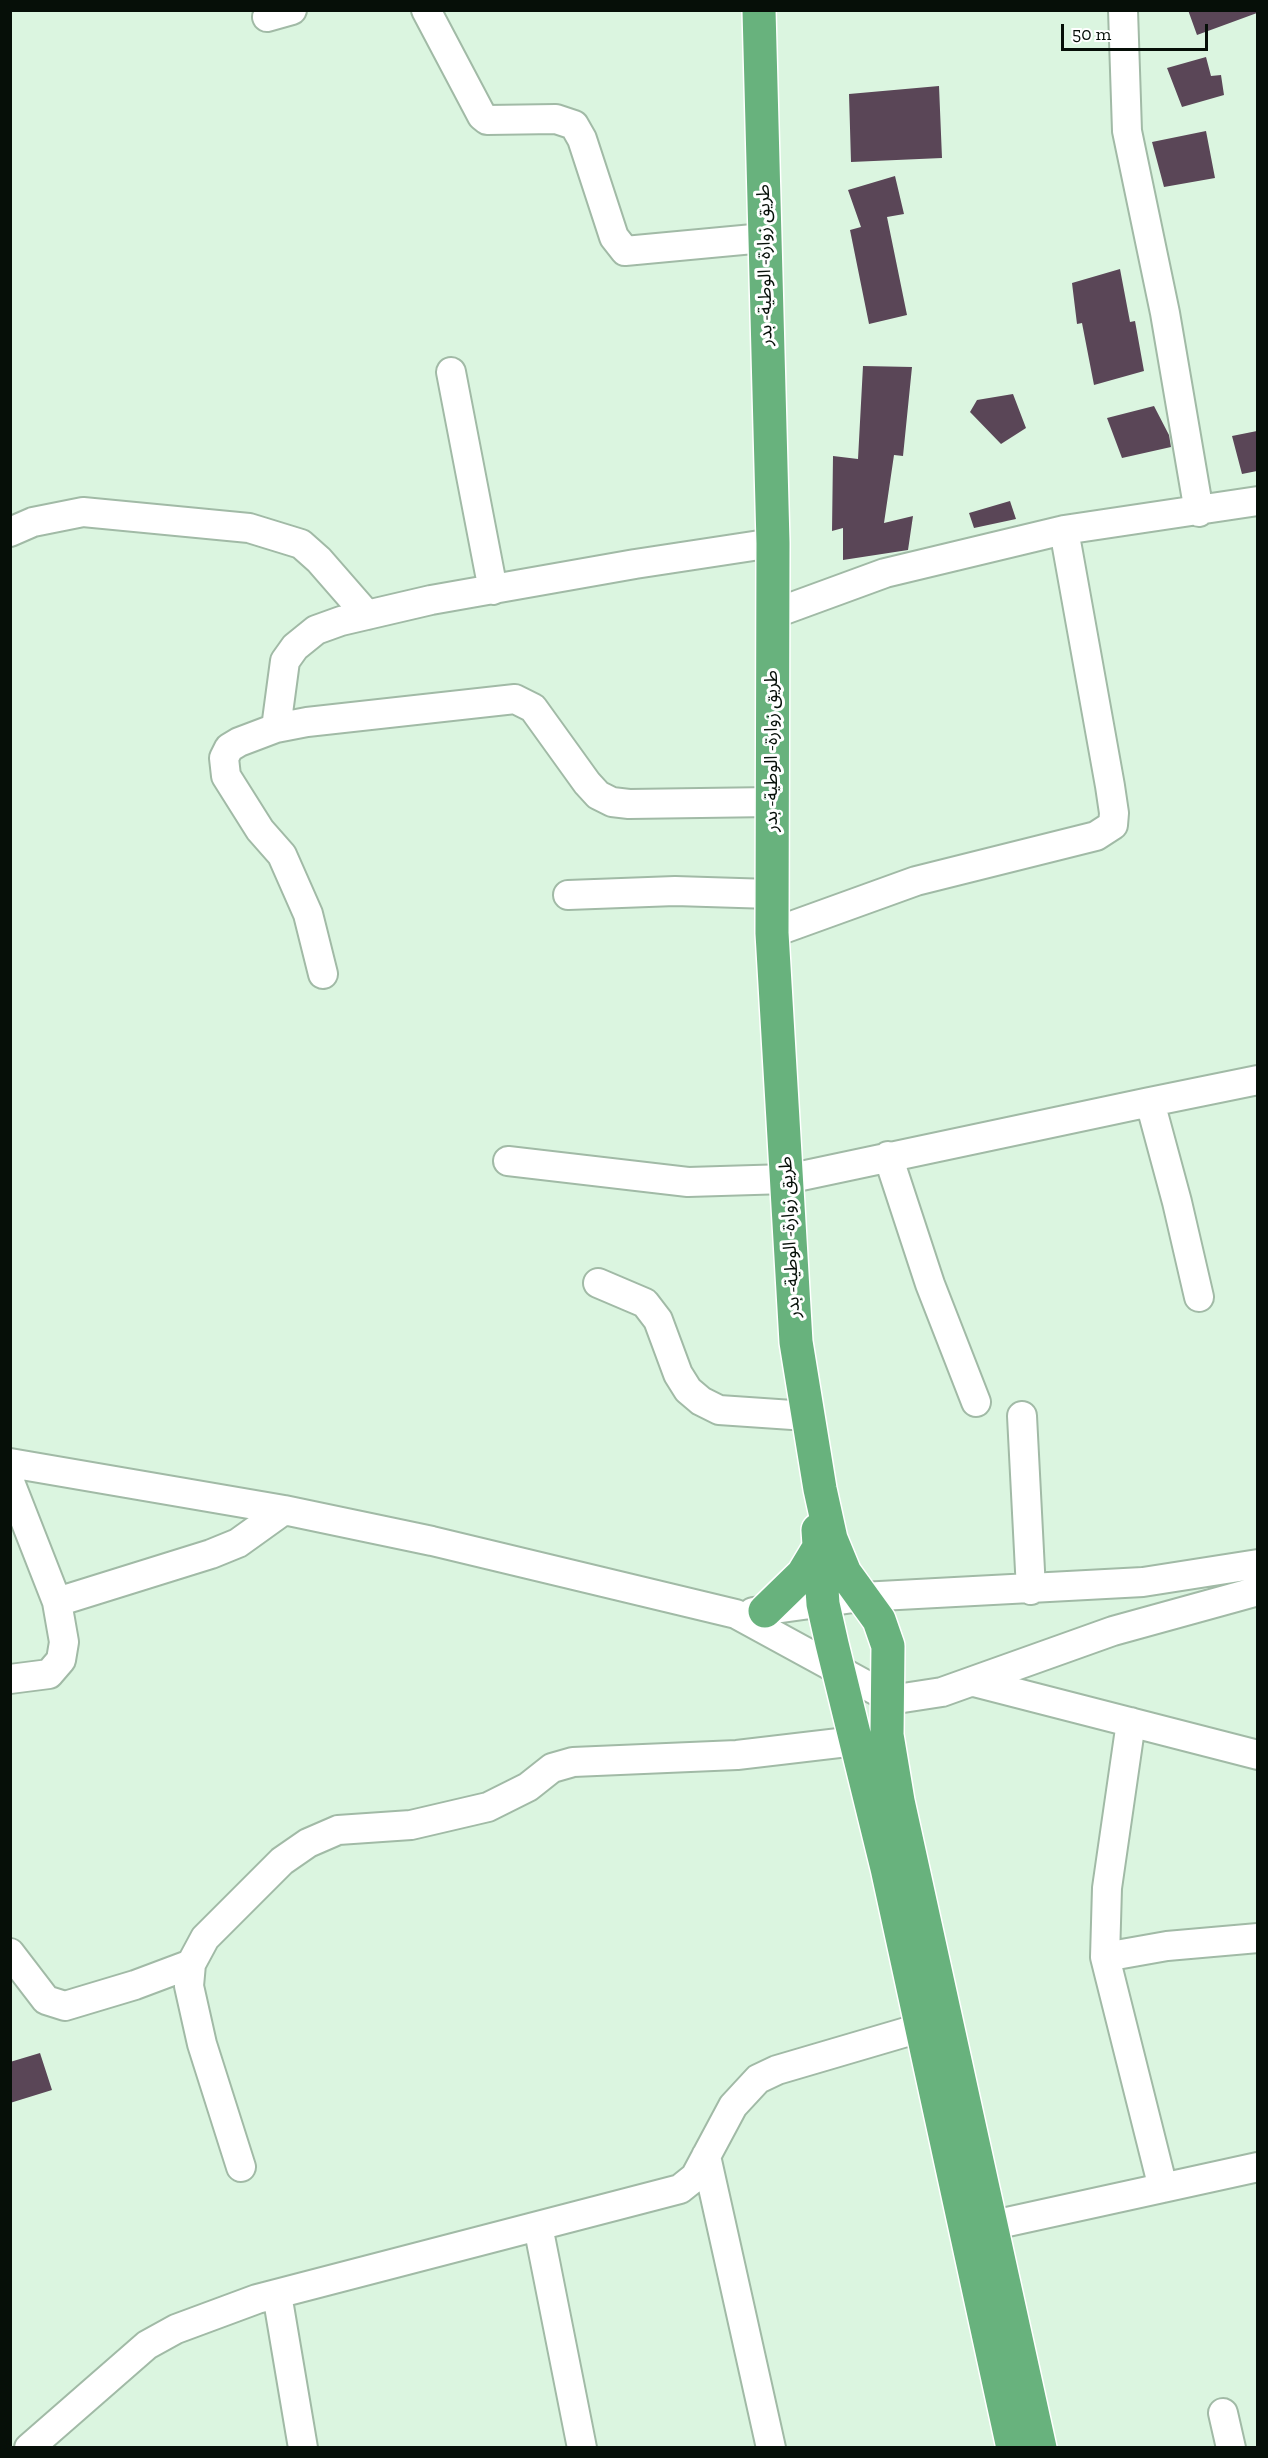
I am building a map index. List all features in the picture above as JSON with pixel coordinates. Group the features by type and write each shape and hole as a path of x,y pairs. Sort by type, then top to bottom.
{"highway":[{"name":"طريق زوارة- الوطية- بدر","path":"759,10 772,543 772,933 795,1332 819,1489"},
{"path":"819,1489 818,1549 823,1604 856,1741 1013,2448"},
{"path":"819,1489 834,1547 845,1573 879,1620 888,1646 887,1735 898,1801 989,2226 1040,2448"},
{"path":"750,1612 802,1574 818,1549"}],"street":[{"path":"426,10 482,116 487,120 556,119 574,124 582,139 614,237 624,251 764,238"},
{"path":"1123,10 1127,130 1165,313 1199,512"},
{"path":"451,372 493,590"},
{"path":"773,614 885,573 1064,530 1199,512 1257,501"},
{"path":"10,532 33,522 83,512 249,528 301,544 320,561 367,615"},
{"path":"772,933 916,881 1096,836 1113,825 1114,813 1110,786 1064,530"},
{"path":"276,728 285,661 295,647 316,630 367,615 493,590 635,564 772,543"},
{"path":"323,974 308,914 297,885 282,855 260,830 231,788 224,767 229,748 276,728 353,715 515,699 533,708 587,783 598,795 612,802 628,804 772,802"},
{"path":"568,895 675,891 771,894"},
{"path":"508,1161 688,1182 787,1179 1257,1080"},
{"path":"1150,1102 1199,1297"},
{"path":"888,1156 930,1284 976,1402"},
{"path":"598,1283 645,1303 658,1320 678,1374 688,1390 701,1401 719,1410 807,1416"},
{"path":"1022,1416 1031,1590"},
{"path":"10,1463 284,1510 750,1612 823,1604 861,1597 1031,1590 1143,1582 1257,1564"},
{"path":"10,1482 57,1602 64,1642 61,1660 49,1674 32,1679 10,1679"},
{"path":"57,1602 211,1554 238,1543 284,1510"},
{"path":"750,1612 839,1672 888,1697 922,1696 974,1682 1113,1631 1257,1591"},
{"path":"974,1682 1257,1755"},
{"path":"1131,1722 1107,1888 1105,1957 1163,2188"},
{"path":"241,2168 202,2044 189,1986 191,1964 205,1938 282,1861 308,1843 338,1830 411,1825 462,1815 512,1796 552,1768 573,1762 737,1755 856,1741"},
{"path":"1105,1957 1167,1946 1257,1938"},
{"path":"10,1953 46,2000 64,2006 135,1985 191,1964"},
{"path":"29,2448 147,2345 210,2314 277,2294 680,2189 695,2177 733,2106 746,2089 758,2079 777,2070 920,2028"},
{"path":"706,2156 771,2448"},
{"path":"989,2226 1257,2167"},
{"path":"538,2226 582,2448"},
{"path":"277,2294 303,2448"},
{"path":"1223,2413 1231,2448"}],"building":[{"path":"1188,10 1257,10 1257,13 1197,35"},
{"path":"1206,57 1211,76 1221,75 1224,95 1182,107 1167,68"},
{"path":"939,86 942,158 851,162 849,94"},
{"path":"1206,131 1215,178 1164,187 1152,142"},
{"path":"895,176 904,214 887,217 907,315 869,324 850,230 861,227 848,190"},
{"path":"1120,269 1130,322 1135,321 1144,371 1094,385 1082,323 1077,324 1072,283"},
{"path":"863,366 912,367 903,456 894,455 884,523 913,516 908,550 843,560 843,528 832,531 833,456 858,459"},
{"path":"1013,394 1026,428 1001,444 970,412 977,400"},
{"path":"1154,406 1169,435 1171,447 1122,458 1107,418"},
{"path":"1257,431 1257,471 1242,474 1232,436"},
{"path":"1010,501 1016,519 974,528 969,513"},
{"path":"40,2053 52,2090 10,2103 10,2062"}]}
